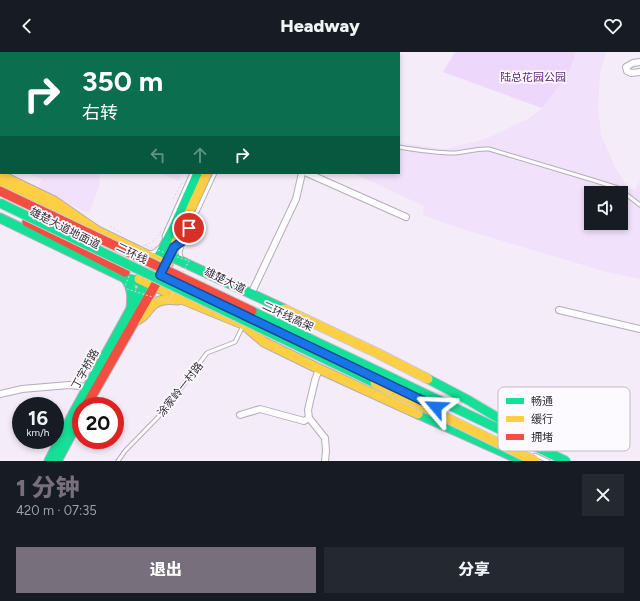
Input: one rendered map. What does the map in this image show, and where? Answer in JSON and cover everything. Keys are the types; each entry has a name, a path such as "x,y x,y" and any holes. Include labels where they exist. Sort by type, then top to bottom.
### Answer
{"main road":[{"path":"178,229 198,174"},
{"path":"165,260 168,242 178,229 206,174"},
{"path":"0,175 65,208 96,230"},
{"name":"雄楚大道","path":"0,184 146,254 165,260 376,368 442,398 498,426"},
{"name":"二环线高架","path":"0,191 498,432"},
{"name":"二环线","path":"0,203 498,442"},
{"name":"雄楚大道地面道","path":"0,209 155,287 244,324 498,443"},
{"path":"0,218 125,278 146,282"},
{"path":"165,260 168,242"},
{"path":"165,260 185,261 251,294 408,368 498,418"},
{"name":"丁字桥路","path":"49,461 146,282 152,272 165,260"},
{"name":"丁字桥路","path":"91,397 155,287 165,260"},
{"path":"125,278 132,288 131,310"},
{"path":"135,321 142,318 151,306 158,301 166,299 184,300"},
{"path":"244,324 264,342 319,370 498,449"},
{"path":"57,461 72,433"},
{"path":"502,451 525,461"},
{"name":"二环线","path":"516,451 533,459"},
{"name":"雄楚大道地面道","path":"516,451 533,459"},
{"name":"二环线高架","path":"538,451 548,456 568,461"},
{"name":"雄楚大道","path":"548,451 568,461"}],"street":[{"path":"640,62 633,63 626,67 627,71 631,73 640,72"},
{"path":"251,294 296,199 302,174"},
{"path":"310,174 406,217"},
{"path":"559,310 640,329"},
{"path":"306,421 315,380 319,370"},
{"path":"0,394 22,389 69,385 88,387"},
{"path":"240,415 260,409 306,421 325,438 325,461"}],"lane":[{"path":"400,147 455,153 481,148 489,149 618,188 640,205"},
{"path":"168,242 192,174"},
{"path":"185,261 180,252 184,240 215,174"},
{"path":"146,254 154,252 168,242 184,240"},
{"path":"117,255 160,275"},
{"name":"涂家岭一村路","path":"118,461 125,451 164,412 207,353 235,342 244,324"},
{"path":"533,459 548,456"}],"path":[{"path":"172,199 184,180"},
{"path":"110,226 123,234"},
{"path":"143,245 150,244 157,238 158,234"},
{"path":"126,291 124,288 168,302 185,261 193,264"}],"shaded area":[{"path":"576,52 606,52 600,73 598,109 601,135 614,165 627,186 584,186 584,230 628,230 628,188 635,190 640,181 640,279 607,272 462,229 423,215 424,206 355,174 400,174 400,143 444,149 483,140 528,119 540,110 569,73"},
{"path":"30,174 100,174 99,186 89,213 37,190 42,179"},
{"path":"161,174 182,174 179,181"}],"green space":[{"name":"陆总花园公园","path":"455,52 576,52 569,73 542,108 443,72"}],"traffic: fast":[{"path":"154,266 174,227 198,174"},
{"path":"0,203 375,383"},
{"path":"0,218 125,278 146,283"},
{"path":"170,256 284,309"},
{"path":"125,278 131,289 131,310"},
{"path":"49,461 73,414 148,278"},
{"path":"252,311 498,429"},
{"path":"428,379 498,418"},
{"path":"418,414 498,450"},
{"path":"57,461 72,433"},
{"path":"501,451 521,460"},
{"path":"545,451 566,461"}],"traffic: slow":[{"path":"167,262 207,174"},
{"path":"0,175 54,201 96,230"},
{"path":"0,184 168,265"},
{"path":"139,279 184,300 240,323"},
{"path":"135,321 142,317 158,301 178,300"},
{"path":"284,309 428,379"},
{"path":"244,325 264,342 418,414"},
{"path":"375,383 498,443"},
{"path":"514,451 535,461"}],"traffic: jam":[{"path":"0,191 252,311"},
{"path":"27,222 125,272"},
{"path":"91,397 158,280"}],"route":[{"path":"189,228 184,240 174,247 160,275 436,407"}]}
